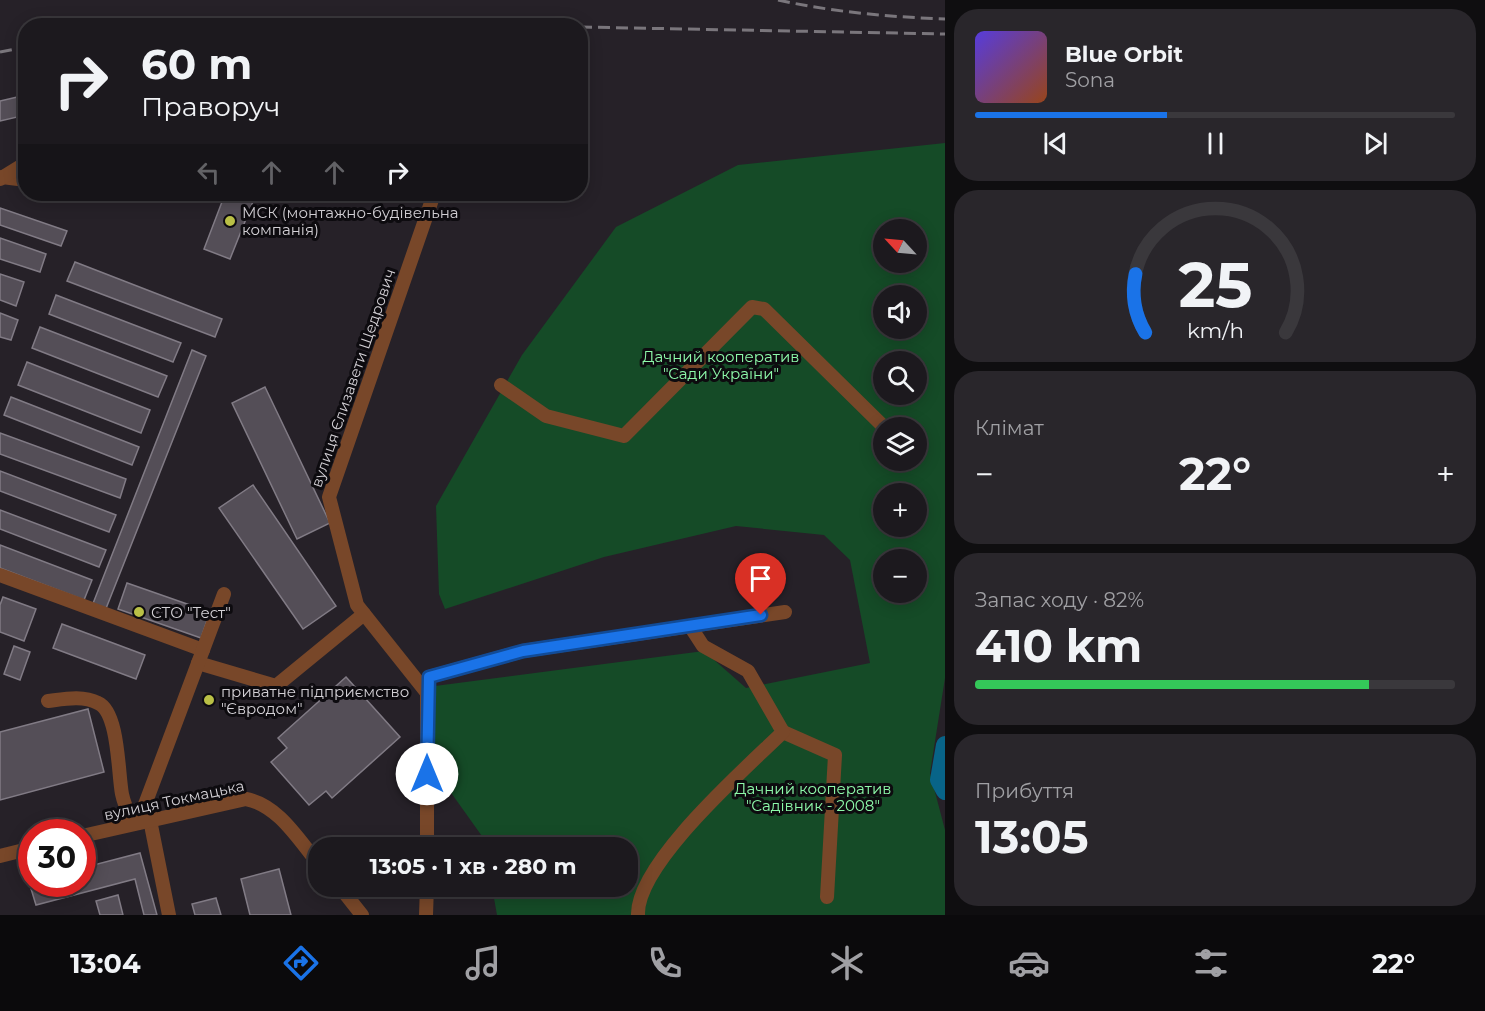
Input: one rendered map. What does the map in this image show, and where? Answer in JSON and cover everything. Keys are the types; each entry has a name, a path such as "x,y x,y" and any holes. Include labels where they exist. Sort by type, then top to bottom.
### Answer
{"street":[{"path":"1,178 18,168"},
{"path":"1,178 18,179"},
{"name":"вулиця Єлизавети Щедрович","path":"427,693 357,604 328,497 432,201"},
{"path":"501,385 546,416 624,436 752,307 764,309 874,417"},
{"path":"0,575 278,685 364,614"},
{"path":"140,823 224,594"},
{"path":"427,837 429,677 523,651 785,612"},
{"path":"690,626 703,646 748,671 783,732 835,756 827,897"},
{"path":"48,701 77,698 99,703 106,709 117,746 122,795 140,823 169,915"},
{"path":"638,915 637,904 657,863 707,808 783,732"},
{"name":"вулиця Токмацька","path":"96,833 246,799 259,801 273,811 308,851"},
{"path":"0,856 18,852"},
{"path":"348,897 362,915"},
{"path":"426,915 427,897"}],"green space":[{"path":"945,143 945,678 930,773 945,830 945,915 497,915 494,897 638,897 638,837 483,837 427,759 435,686 704,651 746,688 870,663 850,560 824,535 736,526 604,557 445,609 439,594 436,506 522,355 616,227 738,165"}],"building":[{"path":"18,97 18,117 0,121 0,101"},
{"name":"МСК (монтажно-будівельна компанія)","path":"222,201 253,201 230,259 204,249"},
{"path":"0,208 67,231 61,246 0,225"},
{"path":"0,238 46,254 40,272 0,259"},
{"path":"75,262 222,319 215,337 67,281"},
{"path":"0,274 24,282 16,306 0,300"},
{"path":"56,295 181,343 173,362 49,314"},
{"path":"0,313 18,320 11,340 0,337"},
{"path":"40,327 167,376 158,397 32,348"},
{"path":"192,350 206,356 105,611 92,606"},
{"path":"27,362 150,410 141,433 18,385"},
{"path":"265,387 330,523 297,539 232,403"},
{"path":"11,397 139,447 132,465 4,415"},
{"path":"0,433 126,479 120,498 0,454"},
{"path":"0,471 116,515 109,532 0,491"},
{"path":"253,485 336,606 303,629 219,508"},
{"path":"0,510 106,550 99,567 0,529"},
{"path":"0,545 92,580 84,600 0,568"},
{"path":"127,583 210,612 201,638 118,609"},
{"path":"3,597 36,609 24,641 0,632 0,605"},
{"path":"62,624 145,655 136,679 53,648"},
{"path":"14,646 30,652 20,680 4,674"},
{"path":"346,677 400,737 332,798 326,791 309,805 271,762 287,748 278,738"},
{"path":"88,709 104,772 0,800 0,732"},
{"path":"140,853 157,915 144,915 135,879 96,889 96,864"},
{"path":"279,869 291,915 250,915 241,879"},
{"path":"118,895 123,915 100,915 96,901"},
{"path":"34,897 66,897 36,905"},
{"path":"216,898 221,915 195,915 192,904"}],"waterway":[{"path":"945,745 939,780 945,791"}],"railway":[{"path":"778,0 861,13 945,19"},
{"path":"588,27 945,34"},
{"path":"0,52 18,49"}],"place":[{"name":"МСК (монтажно-будівельна компанія)","path":"230,221"},
{"name":"СТО \"Тест\"","path":"139,612"},
{"name":"приватне підприємство \"Євродом\"","path":"209,700"}],"route":[{"path":"427,774 429,677 523,651 761,615"}],"park label":[{"name":"Дачний кооператив \"Сади України\"","path":"721,364"},
{"name":"Дачний кооператив \"Садівник - 2008\"","path":"813,796"}]}
